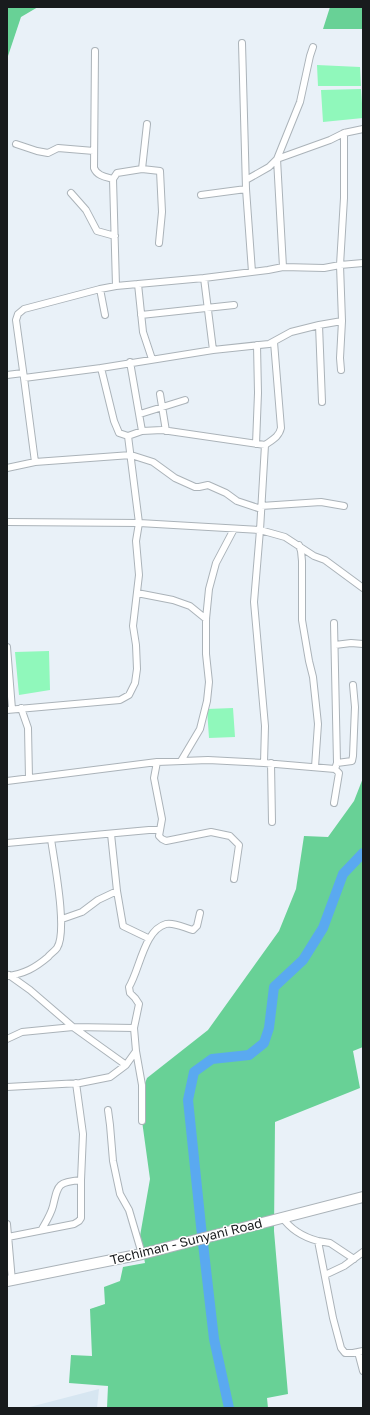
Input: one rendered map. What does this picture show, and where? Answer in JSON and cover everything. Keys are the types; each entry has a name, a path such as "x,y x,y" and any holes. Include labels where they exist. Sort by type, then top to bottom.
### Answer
{"main road":[{"name":"Techiman - Sunyani Road","path":"10,1281 142,1254 363,1197"}],"street":[{"path":"242,43 246,189 252,272"},
{"path":"246,180 269,167 277,158 300,102 313,47"},
{"path":"95,51 94,168 98,174 113,179"},
{"path":"142,169 147,124"},
{"path":"277,158 330,140 344,133 363,129"},
{"path":"341,370 340,358 342,321 340,265 344,198 344,133"},
{"path":"16,144 48,153 58,148 94,151"},
{"path":"277,158 283,267"},
{"path":"116,286 113,179 117,174 142,169 160,171 162,212 159,243"},
{"path":"201,194 246,189"},
{"path":"70,193 86,210 97,231 115,236"},
{"path":"35,462 16,320 18,314 24,309 116,286 204,278 283,267 317,268 363,263"},
{"path":"204,278 213,350"},
{"path":"138,284 143,332 152,359"},
{"path":"100,289 105,315"},
{"path":"141,315 234,305"},
{"path":"7,375 101,368 130,362 213,350 269,344 284,334 342,321"},
{"path":"319,325 322,402"},
{"path":"101,368 114,421 119,433 128,436 142,431 166,431 265,445 280,434 281,428 274,342"},
{"path":"256,444 258,393 257,345"},
{"path":"130,362 142,431"},
{"path":"160,394 166,431"},
{"path":"140,414 185,400"},
{"path":"7,649 9,709 120,700 129,696 135,683 137,669 136,645 133,626 139,575 136,541 139,523 128,436"},
{"path":"265,445 254,602 260,680 263,692 272,822"},
{"path":"7,468 35,462 131,455 153,462 175,478 195,487 208,485 226,493 237,501 261,508 321,502 344,506"},
{"path":"7,522 139,523 260,530 285,536 314,556 325,560 363,588"},
{"path":"181,761 200,729 207,701 209,682 206,654 206,619 209,589 216,563 234,529"},
{"path":"298,545 301,551 302,561 302,620 313,677 318,724 316,767"},
{"path":"137,594 173,600 190,606 206,619"},
{"path":"334,622 336,766 339,773 334,803"},
{"path":"335,645 351,643 363,644"},
{"path":"7,781 157,762 208,760 316,767 336,766 352,761 355,707 353,685"},
{"path":"21,708 28,728 29,778"},
{"path":"157,762 154,778 162,819 159,836 166,841 211,832 230,836 239,845 234,879"},
{"path":"7,843 160,830"},
{"path":"111,834 117,892 123,926 148,938"},
{"path":"8,976 24,972 38,966 57,948 62,918 51,839"},
{"path":"62,918 82,912 98,900 117,892"},
{"path":"142,1122 142,1085 136,1051 134,1028 139,1004 130,994 129,987 148,938 157,928 166,924 174,924 193,930 197,926 200,914"},
{"path":"20,984 24,972"},
{"path":"8,976 34,994 72,1027 126,1065"},
{"path":"7,1039 22,1032 72,1027 134,1028"},
{"path":"7,1087 76,1083 110,1077 126,1065 136,1051"},
{"path":"8,1237 74,1224 79,1221 82,1213 81,1180 84,1134 76,1083"},
{"path":"108,1110 113,1161 120,1194 129,1210 142,1254"},
{"path":"42,1230 52,1208 58,1188 67,1181 81,1180"},
{"path":"282,1217 288,1226 296,1232 307,1238 330,1242 354,1259"},
{"path":"7,1224 10,1281"},
{"path":"318,1241 341,1348 345,1353 361,1352 363,1371"},
{"path":"325,1276 344,1266 363,1252"}],"shaded area":[{"path":"99,1389 97,1408 26,1408"}],"green space":[{"path":"7,7 38,7 21,17 7,59"},
{"path":"330,7 363,7 363,29 323,29"},
{"path":"317,65 360,67 361,86 318,86"},
{"path":"361,89 363,118 323,122 321,90"},
{"path":"49,651 50,690 19,695 15,652"},
{"path":"233,708 235,737 209,738 207,709"},
{"path":"363,778 363,1047 353,1051 360,1088 275,1122 274,1231 288,1394 267,1398 268,1408 107,1408 108,1386 69,1383 71,1355 92,1356 90,1309 105,1304 104,1287 120,1281 123,1267 145,1263 140,1236 150,1179 139,1099 147,1078 208,1030 279,931 296,889 304,836 328,837 354,801"}],"waterway":[{"path":"229,1408 214,1339 201,1226 188,1100 194,1072 212,1059 249,1055 264,1043 269,1028 274,987 303,960 323,928 343,874 363,853"}]}
